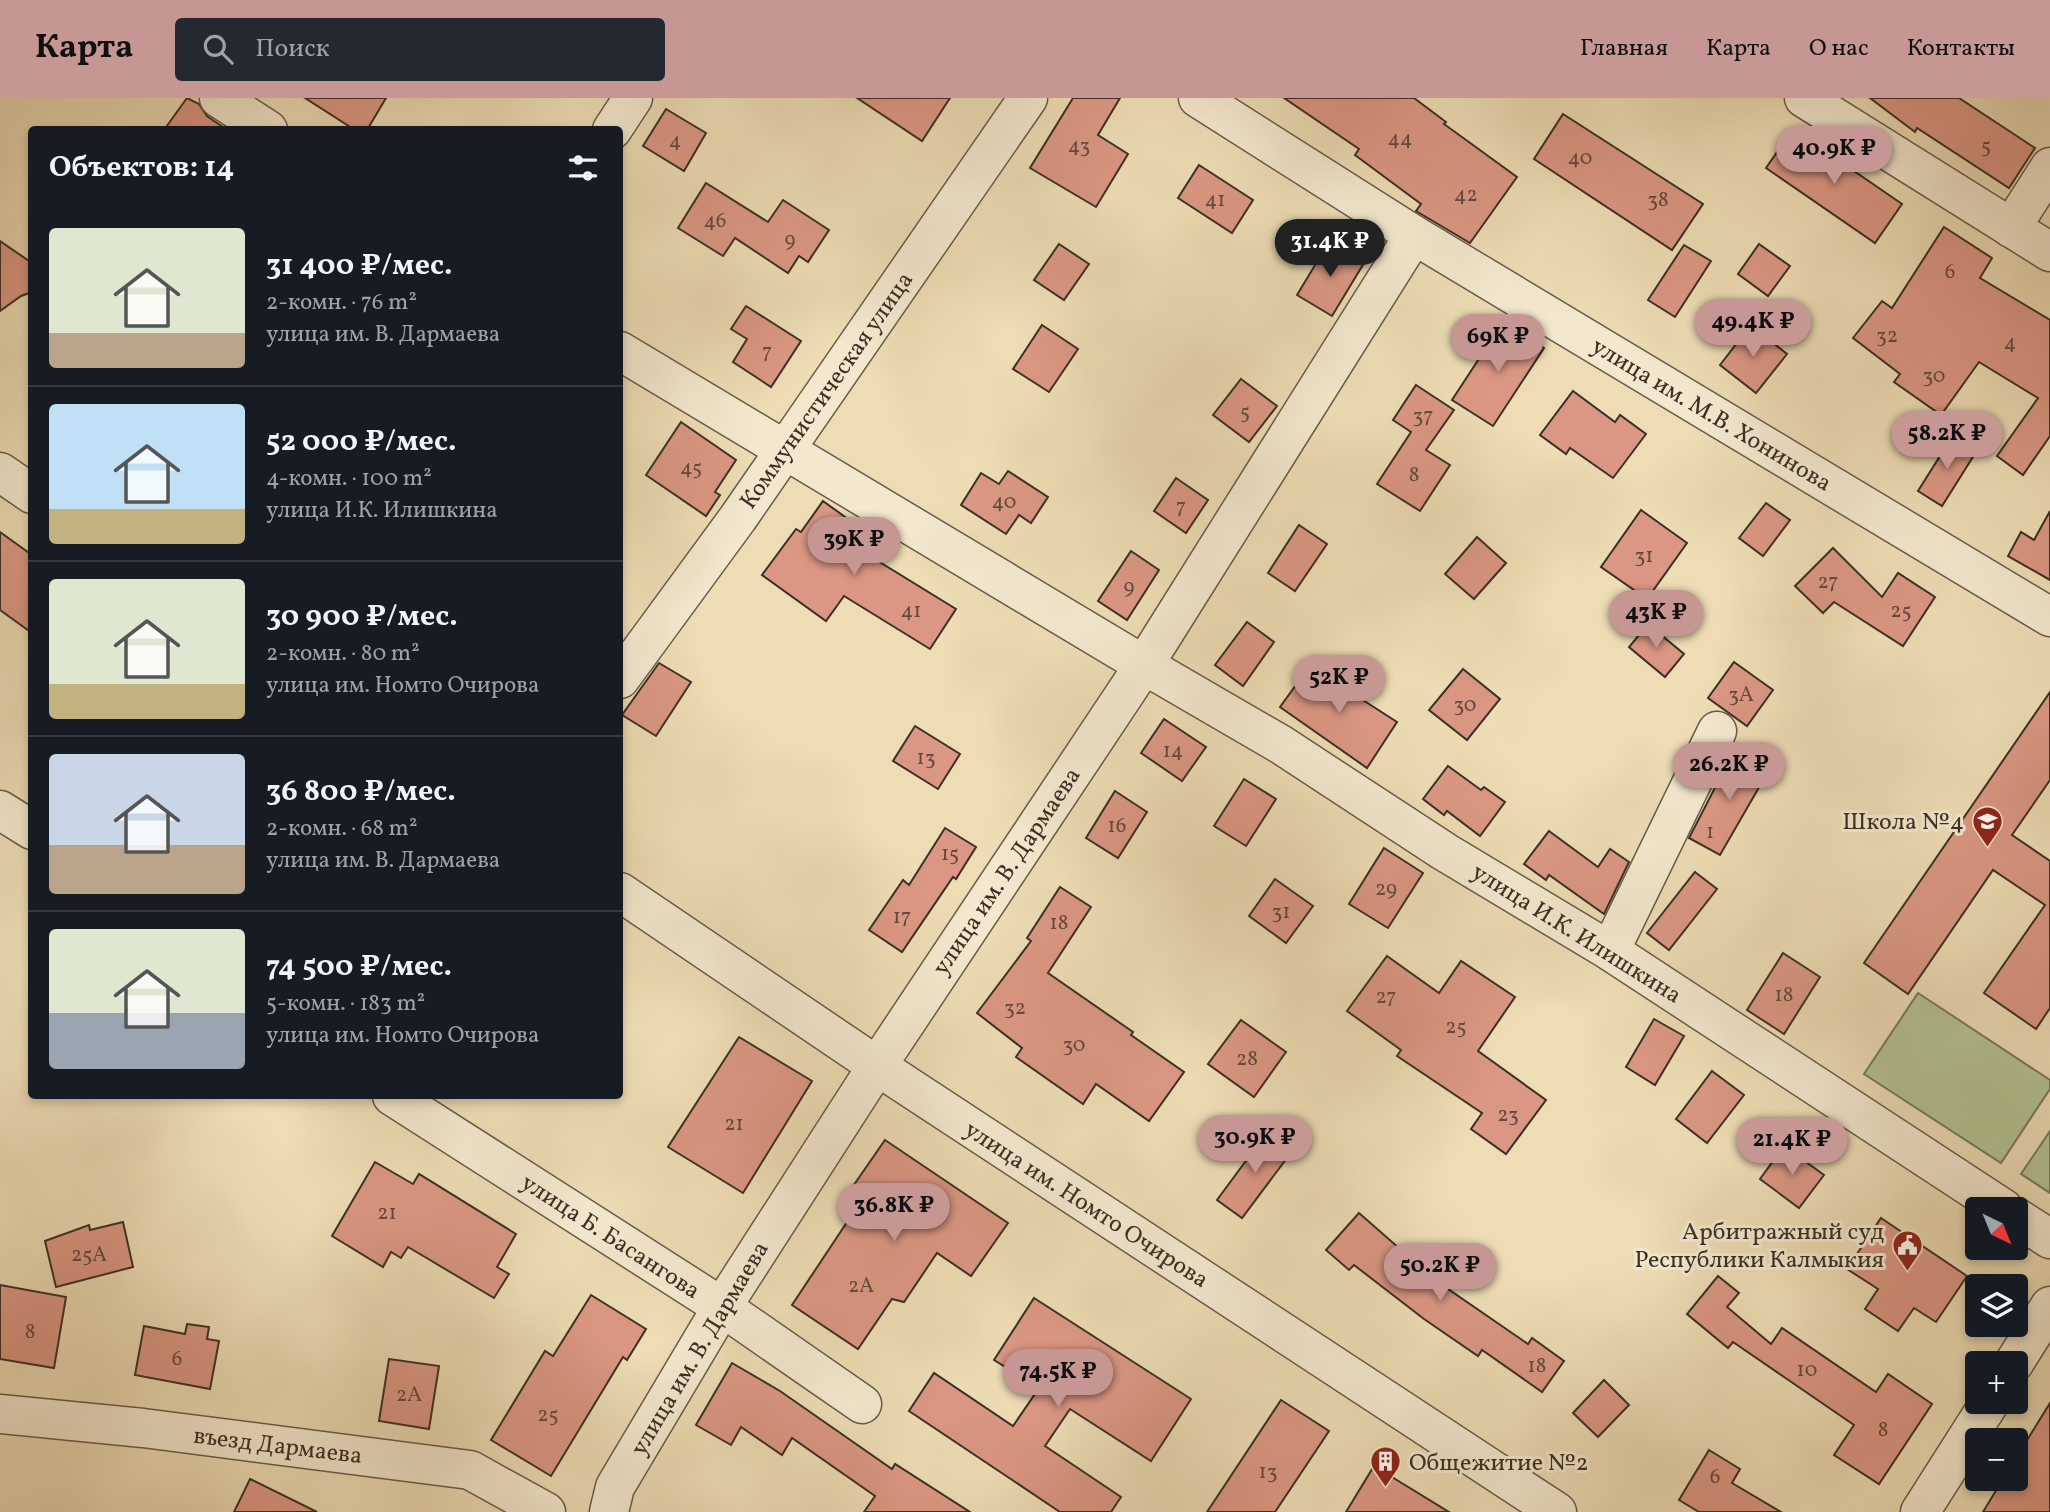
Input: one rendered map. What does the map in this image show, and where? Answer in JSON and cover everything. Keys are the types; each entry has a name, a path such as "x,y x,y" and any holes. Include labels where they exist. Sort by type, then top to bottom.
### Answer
{"street":[{"path":"219,98 262,126"},
{"path":"615,126 633,98"},
{"name":"Коммунистическая улица","path":"623,675 738,518 1028,98"},
{"name":"улица им. М.В. Хонинова","path":"1198,98 1414,236 2050,617"},
{"path":"1804,98 2050,252"},
{"path":"2011,228 2050,167"},
{"name":"улица им. В. Дармаева","path":"609,1512 615,1487 722,1307 877,1066 1144,665 1414,236"},
{"name":"улица И.К. Илишкина","path":"623,353 1280,744 1445,852 1611,951 1986,1197"},
{"path":"0,472 28,491"},
{"path":"1611,951 1717,731"},
{"path":"0,810 28,828"},
{"name":"улица им. Номто Очирова","path":"623,894 877,1066 1557,1512"},
{"name":"улица Б. Басангова","path":"397,1099 722,1307 862,1404"},
{"path":"2028,1225 2050,1239"},
{"path":"2022,1351 2050,1306"},
{"name":"въезд Дармаева","path":"0,1414 143,1428 470,1470 546,1512"},
{"path":"1920,1512 1982,1414"}],"green space":[{"path":"1918,993 2050,1080 2050,1089 2001,1163 1864,1074"},
{"path":"2050,1131 2050,1193 2021,1174"}],"building":[{"path":"187,98 199,104 207,116 221,126 167,126"},
{"path":"305,98 386,98 369,126 349,126"},
{"path":"857,98 950,98 922,141"},
{"path":"1073,98 1120,98 1098,135 1128,154 1096,207 1030,168"},
{"path":"1284,98 1414,98 1446,122 1444,124 1517,177 1470,243 1416,211 1421,204 1355,155 1359,149"},
{"path":"1870,98 1959,98 2035,148 2009,188 1917,128 1915,132"},
{"path":"666,109 706,133 684,171 643,146"},
{"path":"1563,114 1703,204 1672,250 1534,159"},
{"path":"1793,129 1902,204 1875,243 1766,168"},
{"path":"1199,165 1253,200 1232,233 1178,198"},
{"path":"706,183 768,222 783,200 829,230 808,262 799,256 788,273 735,238 723,256 678,228"},
{"path":"1944,227 1992,258 1980,278 2050,320 2050,436 2023,475 1997,456 2038,398 1979,362 1941,415 1894,382 1900,374 1853,338 1882,301 1892,308"},
{"path":"0,241 28,260 28,293 0,311"},
{"path":"1329,242 1364,263 1332,316 1297,295"},
{"path":"1059,244 1089,264 1064,300 1034,280"},
{"path":"1759,244 1790,266 1768,296 1738,274"},
{"path":"1684,245 1711,261 1675,317 1648,300"},
{"path":"746,306 801,341 771,387 733,362 747,339 731,329"},
{"path":"1503,322 1544,348 1493,426 1452,400"},
{"path":"1042,325 1078,349 1049,392 1013,369"},
{"path":"1751,325 1787,354 1756,393 1720,365"},
{"path":"1241,379 1277,406 1249,442 1213,415"},
{"path":"1416,385 1454,410 1426,450 1450,465 1420,511 1377,484 1411,432 1393,420"},
{"path":"1573,391 1615,422 1620,415 1646,434 1613,478 1570,448 1566,454 1540,435"},
{"path":"681,422 736,460 715,492 720,495 706,516 646,475"},
{"path":"1952,437 1976,452 1942,506 1918,491"},
{"path":"1008,471 1048,497 1031,523 1019,515 1006,534 961,505 981,473 999,484"},
{"path":"1176,478 1208,500 1186,533 1154,511"},
{"path":"823,501 888,548 878,561 956,609 930,649 844,596 826,621 762,575 796,529 801,532"},
{"path":"1766,503 1790,520 1763,556 1739,538"},
{"path":"1641,510 1687,543 1647,599 1601,567"},
{"path":"2050,511 2050,580 2008,556 2021,532 2034,540"},
{"path":"1299,525 1327,544 1295,591 1268,573"},
{"path":"0,532 28,552 28,630 0,610"},
{"path":"1477,537 1506,563 1474,599 1445,574"},
{"path":"1833,548 1882,597 1898,573 1935,597 1903,646 1834,602 1823,613 1795,586"},
{"path":"1131,551 1159,570 1127,620 1098,601"},
{"path":"1247,622 1274,642 1243,686 1215,665"},
{"path":"1648,624 1684,654 1665,677 1629,647"},
{"path":"1734,662 1773,690 1747,726 1708,698"},
{"path":"659,663 691,682 656,736 623,714"},
{"path":"1312,663 1339,682 1338,684 1397,722 1367,768 1280,707"},
{"path":"1463,669 1500,699 1467,740 1429,710"},
{"name":"Школа №4","path":"2050,692 2050,780 2012,835 2050,861 2050,1008 2036,1029 1984,993 2045,905 1993,870 1908,994 1864,963"},
{"path":"1164,719 1206,747 1182,781 1141,753"},
{"path":"915,726 960,754 938,789 893,761"},
{"path":"1735,749 1769,770 1720,855 1689,838"},
{"path":"1448,766 1481,790 1484,787 1505,802 1480,836 1447,811 1444,815 1423,799"},
{"path":"1244,779 1276,799 1246,846 1214,826"},
{"path":"1115,791 1147,812 1118,858 1086,838"},
{"path":"945,828 976,847 902,952 869,930 903,880 909,885"},
{"path":"1549,831 1598,867 1610,849 1629,862 1604,914 1549,875 1546,880 1524,864"},
{"path":"1384,848 1423,873 1388,928 1349,904"},
{"path":"1695,872 1717,889 1669,950 1647,933"},
{"path":"1275,879 1313,906 1286,943 1249,916"},
{"path":"1060,887 1091,907 1048,973 1133,1032 1131,1035 1184,1072 1149,1121 1096,1084 1083,1104 1016,1057 1022,1048 977,1013 1031,941 1027,938"},
{"path":"1783,953 1820,977 1784,1034 1747,1010"},
{"path":"1387,956 1439,993 1461,961 1515,997 1478,1051 1546,1100 1506,1154 1471,1129 1482,1113 1397,1056 1401,1050 1347,1011"},
{"path":"1654,1019 1684,1036 1655,1085 1626,1067"},
{"path":"1241,1020 1286,1052 1254,1097 1208,1064"},
{"path":"739,1037 812,1081 743,1193 668,1147"},
{"path":"1712,1071 1744,1095 1707,1143 1676,1119"},
{"path":"1268,1131 1293,1150 1242,1218 1217,1200"},
{"path":"885,1140 1008,1223 971,1276 937,1253 904,1302 892,1299 858,1349 792,1305 861,1201 849,1192"},
{"path":"1784,1146 1824,1175 1799,1208 1760,1179"},
{"path":"375,1162 413,1184 419,1174 516,1234 497,1267 509,1274 494,1298 408,1247 401,1258 391,1252 383,1267 332,1236"},
{"path":"1359,1213 1408,1256 1441,1279 1438,1282 1528,1344 1532,1338 1564,1361 1542,1392 1482,1350 1478,1356 1424,1319 1354,1265 1349,1270 1326,1250"},
{"name":"Арбитражный суд Республики Калмыкия","path":"1881,1218 1965,1275 1965,1279 1936,1322 1914,1308 1898,1331 1865,1309 1878,1289 1847,1269"},
{"path":"123,1222 133,1267 56,1287 45,1241 89,1225 90,1230"},
{"path":"1718,1276 1739,1293 1727,1307 1771,1344 1782,1328 1876,1392 1888,1374 1932,1404 1879,1484 1834,1455 1854,1425 1733,1342 1728,1348 1687,1314"},
{"path":"0,1285 66,1297 54,1368 0,1359"},
{"path":"591,1295 646,1329 627,1360 623,1357 551,1476 491,1440 545,1351 553,1356"},
{"path":"1034,1298 1191,1399 1151,1461 1070,1409 1045,1446 1121,1497 1111,1512 1060,1512 909,1411 934,1373 1013,1426 1039,1388 994,1360"},
{"path":"187,1324 209,1327 207,1339 219,1341 210,1389 135,1375 144,1326 185,1334"},
{"path":"389,1359 439,1366 429,1429 379,1421"},
{"path":"732,1363 780,1391 892,1469 895,1464 970,1512 864,1512 875,1496 792,1438 782,1455 741,1427 731,1445 696,1425"},
{"path":"1604,1380 1629,1405 1598,1437 1573,1413"},
{"path":"1281,1400 1329,1431 1275,1512 1207,1512"},
{"path":"2050,1403 2050,1512 1983,1512 1996,1491 2028,1491 2028,1439"},
{"path":"1709,1450 1740,1469 1732,1483 1781,1512 1699,1512 1679,1500"},
{"name":"Общежитие №2","path":"1374,1466 1449,1512 1346,1512"},
{"path":"250,1479 317,1512 234,1512"}],"place":[{"name":"Школа №4","path":"1987,848"},
{"name":"Арбитражный суд Республики Калмыкия","path":"1907,1272"},
{"name":"Общежитие №2","path":"1386,1489"}]}
